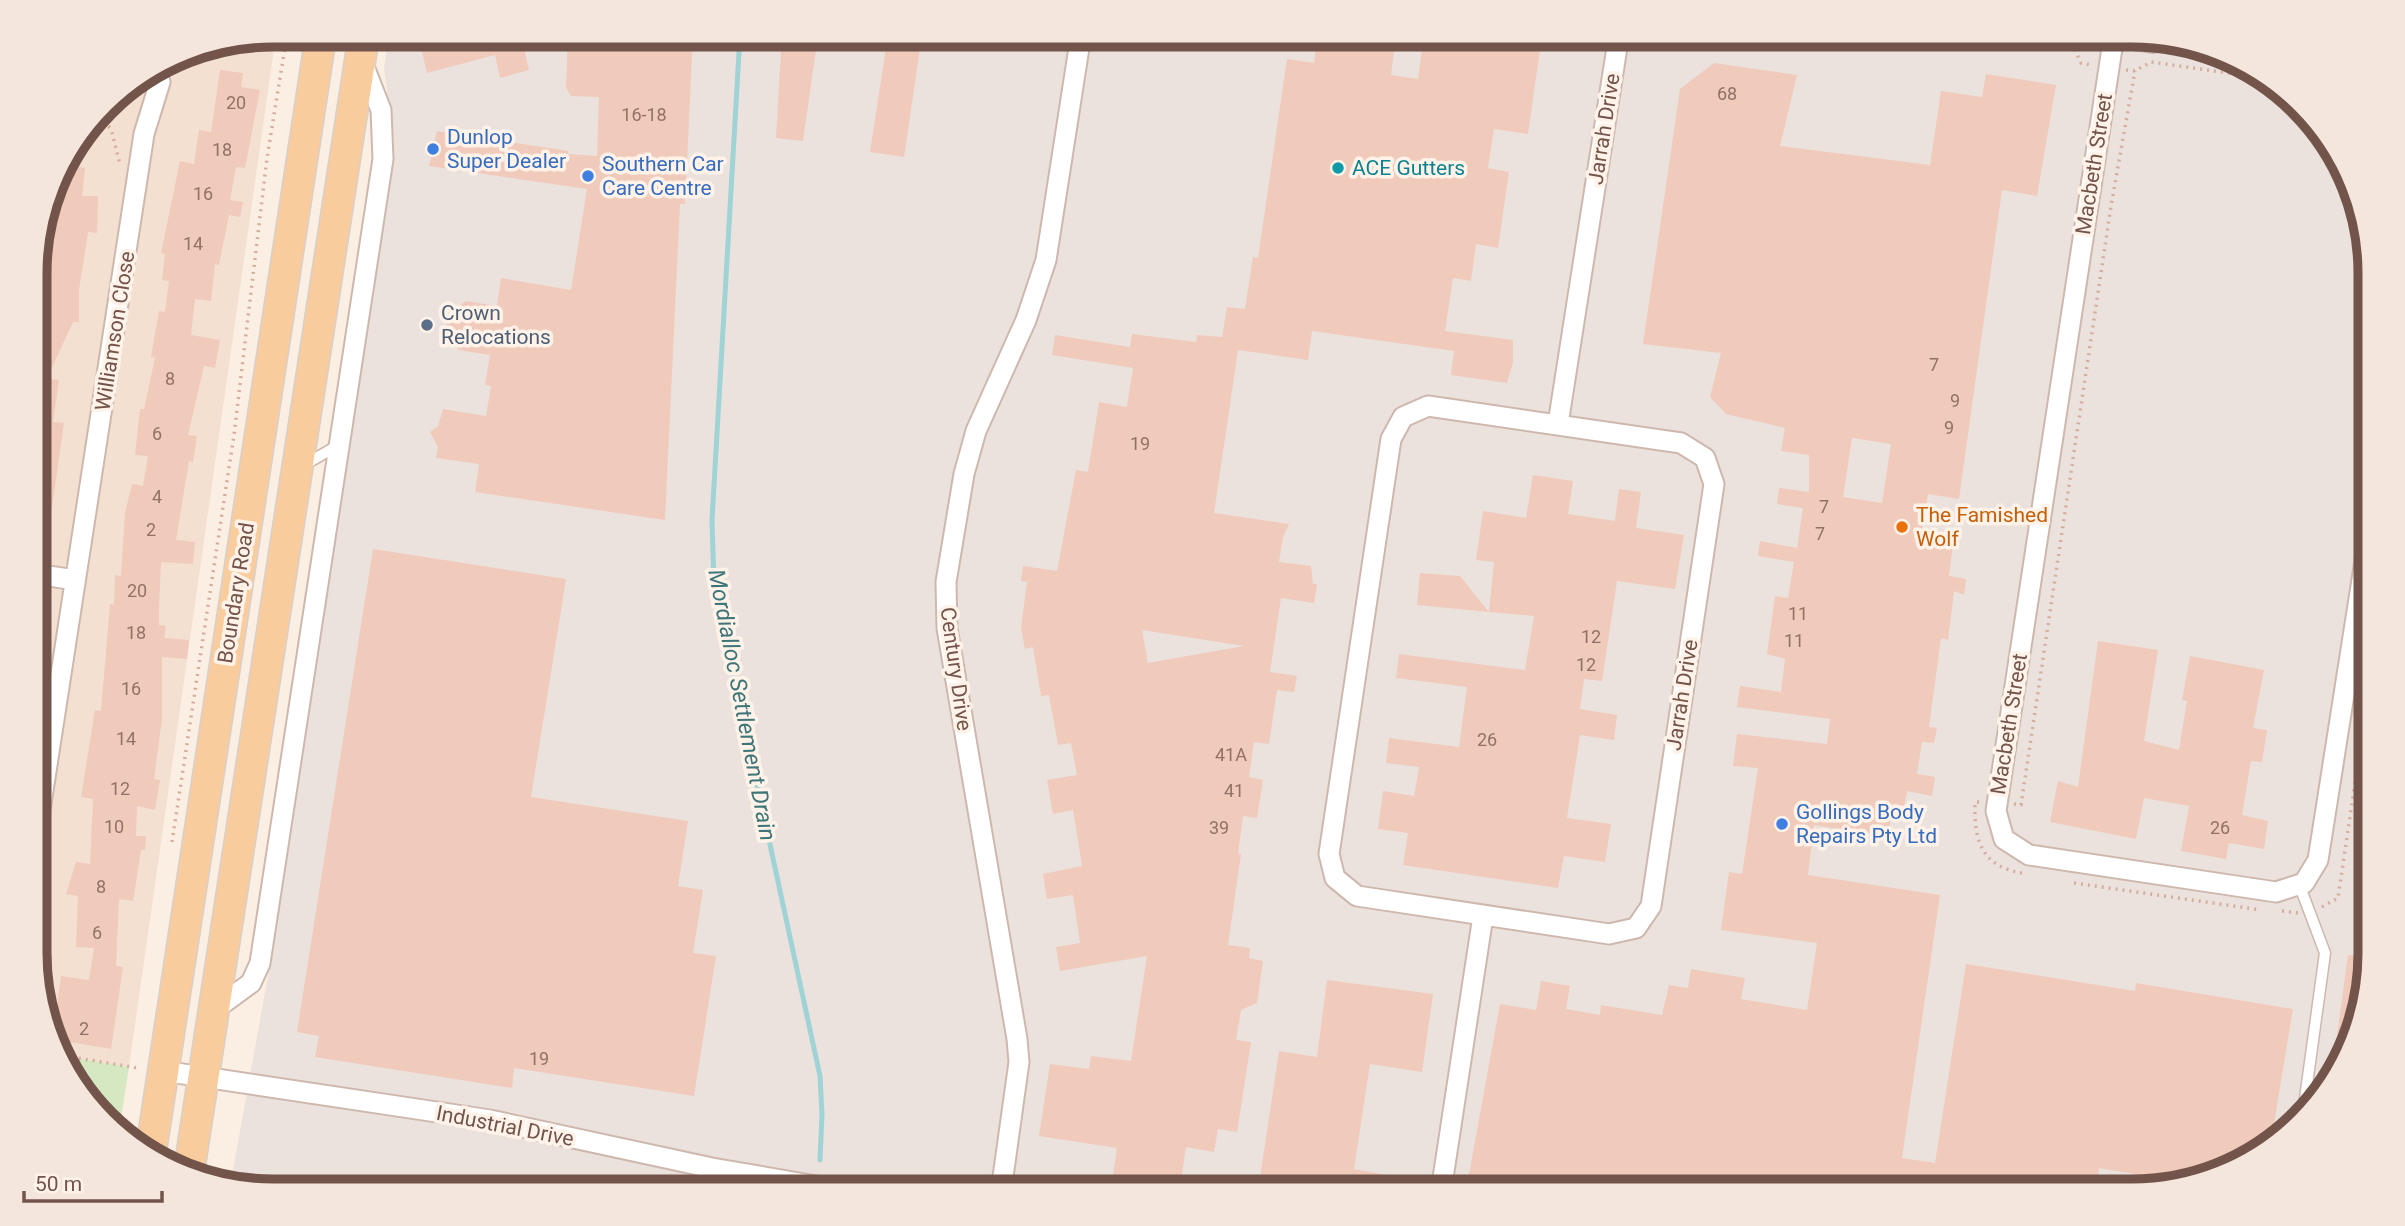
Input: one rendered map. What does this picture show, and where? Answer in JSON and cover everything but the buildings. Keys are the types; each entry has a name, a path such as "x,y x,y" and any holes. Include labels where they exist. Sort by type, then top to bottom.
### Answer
{"main road":[{"name":"Boundary Road","path":"151,1143 151,1063 319,48"},
{"name":"Boundary Road","path":"190,1162 362,48"}],"street":[{"name":"Jarrah Drive","path":"1558,424 1611,47"},
{"name":"Macbeth Street","path":"2112,47 1996,811 2004,839 2029,855 2276,892 2300,884"},
{"name":"Boundary Road","path":"214,1010 251,983 260,963 384,144 382,110 363,48"},
{"name":"Century Drive","path":"1003,1179 1018,1074 1017,1038 947,628 946,582 969,453 1026,320 1046,260 1079,48"},
{"name":"Williamson Close","path":"47,750 144,134 160,82"},
{"name":"Jarrah Drive","path":"1428,406 1558,424 1681,443 1705,458 1714,484 1651,906 1636,928 1608,934 1357,896 1335,878 1329,855 1391,439 1403,417 1428,406"},
{"path":"48,576 75,580"},
{"path":"2300,884 2318,860 2358,605"},
{"path":"1443,1178 1483,916"},
{"name":"Industrial Drive","path":"151,1063 204,1075 490,1121 770,1179"}],"lane":[{"path":"297,470 337,446"},
{"path":"2300,884 2323,944 2325,960 2305,1098"}],"path":[{"path":"2057,47 2075,50 2081,64 2135,71 2151,62 2238,74"},
{"path":"170,852 234,435 267,158 285,48"},
{"path":"2031,875 1998,867 1988,859 1977,837 1975,803 2021,805 2111,206 2135,71"},
{"path":"2276,909 2291,914 2309,911 2338,898 2358,763"},
{"path":"2067,881 2255,911 2265,910"},
{"path":"74,1058 138,1069 151,1063"}],"shaded area":[{"path":"2131,47 2176,52 2204,59 2232,71 2269,94 2311,136 2341,187 2356,244 2358,952 2353,997 2346,1025 2334,1053 2302,1102 2281,1123 2257,1141 2204,1167 2146,1178 274,1179 232,1174 268,976 393,160 394,141 384,68 387,48"},
{"path":"274,48 129,1067 74,1057 64,1039 49,982 49,244 55,215 71,173 94,136 124,103 160,78 187,64 229,52"}],"green space":[{"path":"74,1057 129,1067 121,1120 103,1102"}],"waterway":[{"name":"Mordialloc Settlement Drain","path":"739,48 712,520 714,585 820,1076 820,1160"}],"place":[{"name":"Dunlop Super Dealer","path":"433,149"},
{"name":"ACE Gutters","path":"1338,168"},
{"name":"Southern Car Care Centre","path":"588,176"},
{"name":"Crown Relocations","path":"427,325"},
{"name":"The Famished Wolf","path":"1902,527"},
{"name":"Gollings Body Repairs Pty Ltd","path":"1782,824"}]}
